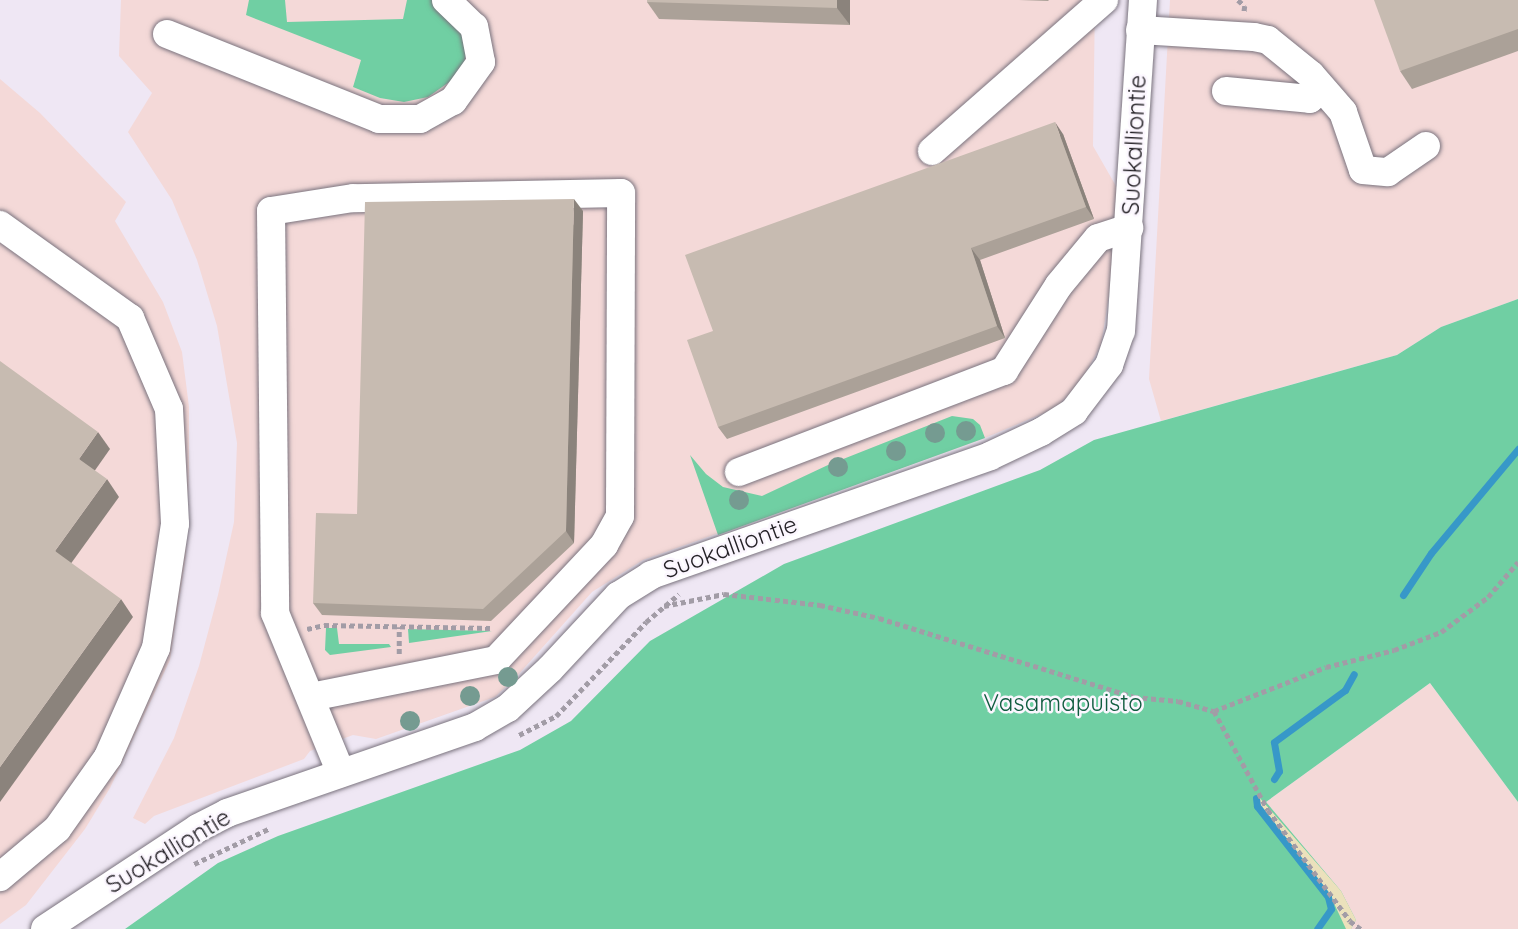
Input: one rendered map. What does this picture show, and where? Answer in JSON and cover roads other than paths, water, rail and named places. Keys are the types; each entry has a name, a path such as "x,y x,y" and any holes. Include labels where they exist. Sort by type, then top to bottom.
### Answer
{"street":[{"path":"167,34 379,119 420,119 453,101 481,62 474,27 446,0"},
{"path":"932,151 1104,0"},
{"name":"Suokalliontie","path":"45,929 198,828 227,813 475,727 508,708 543,677 618,596 651,575 990,456 1041,432 1074,411 1109,365 1121,331 1143,0"},
{"path":"1140,30 1268,40 1321,87 1342,112 1363,170 1388,172 1426,146"},
{"path":"1226,91 1310,99 1321,87"},
{"path":"311,697 496,660 604,545 620,516 621,193 353,198 271,211 275,613 341,773"},
{"path":"0,225 130,318 169,408 174,524 156,648 108,757 57,828 0,877"},
{"path":"739,472 1004,371 1059,285 1098,238 1129,228"},
{"path":"559,593 593,623"}],"waterway":[{"path":"1403,595 1431,553 1518,449"},
{"path":"1274,779 1279,771 1274,742 1345,690 1354,674"},
{"path":"1256,798 1257,806 1328,897 1331,909 1317,929"}],"park label":[{"name":"Vasamapuisto","path":"1063,703"}]}
